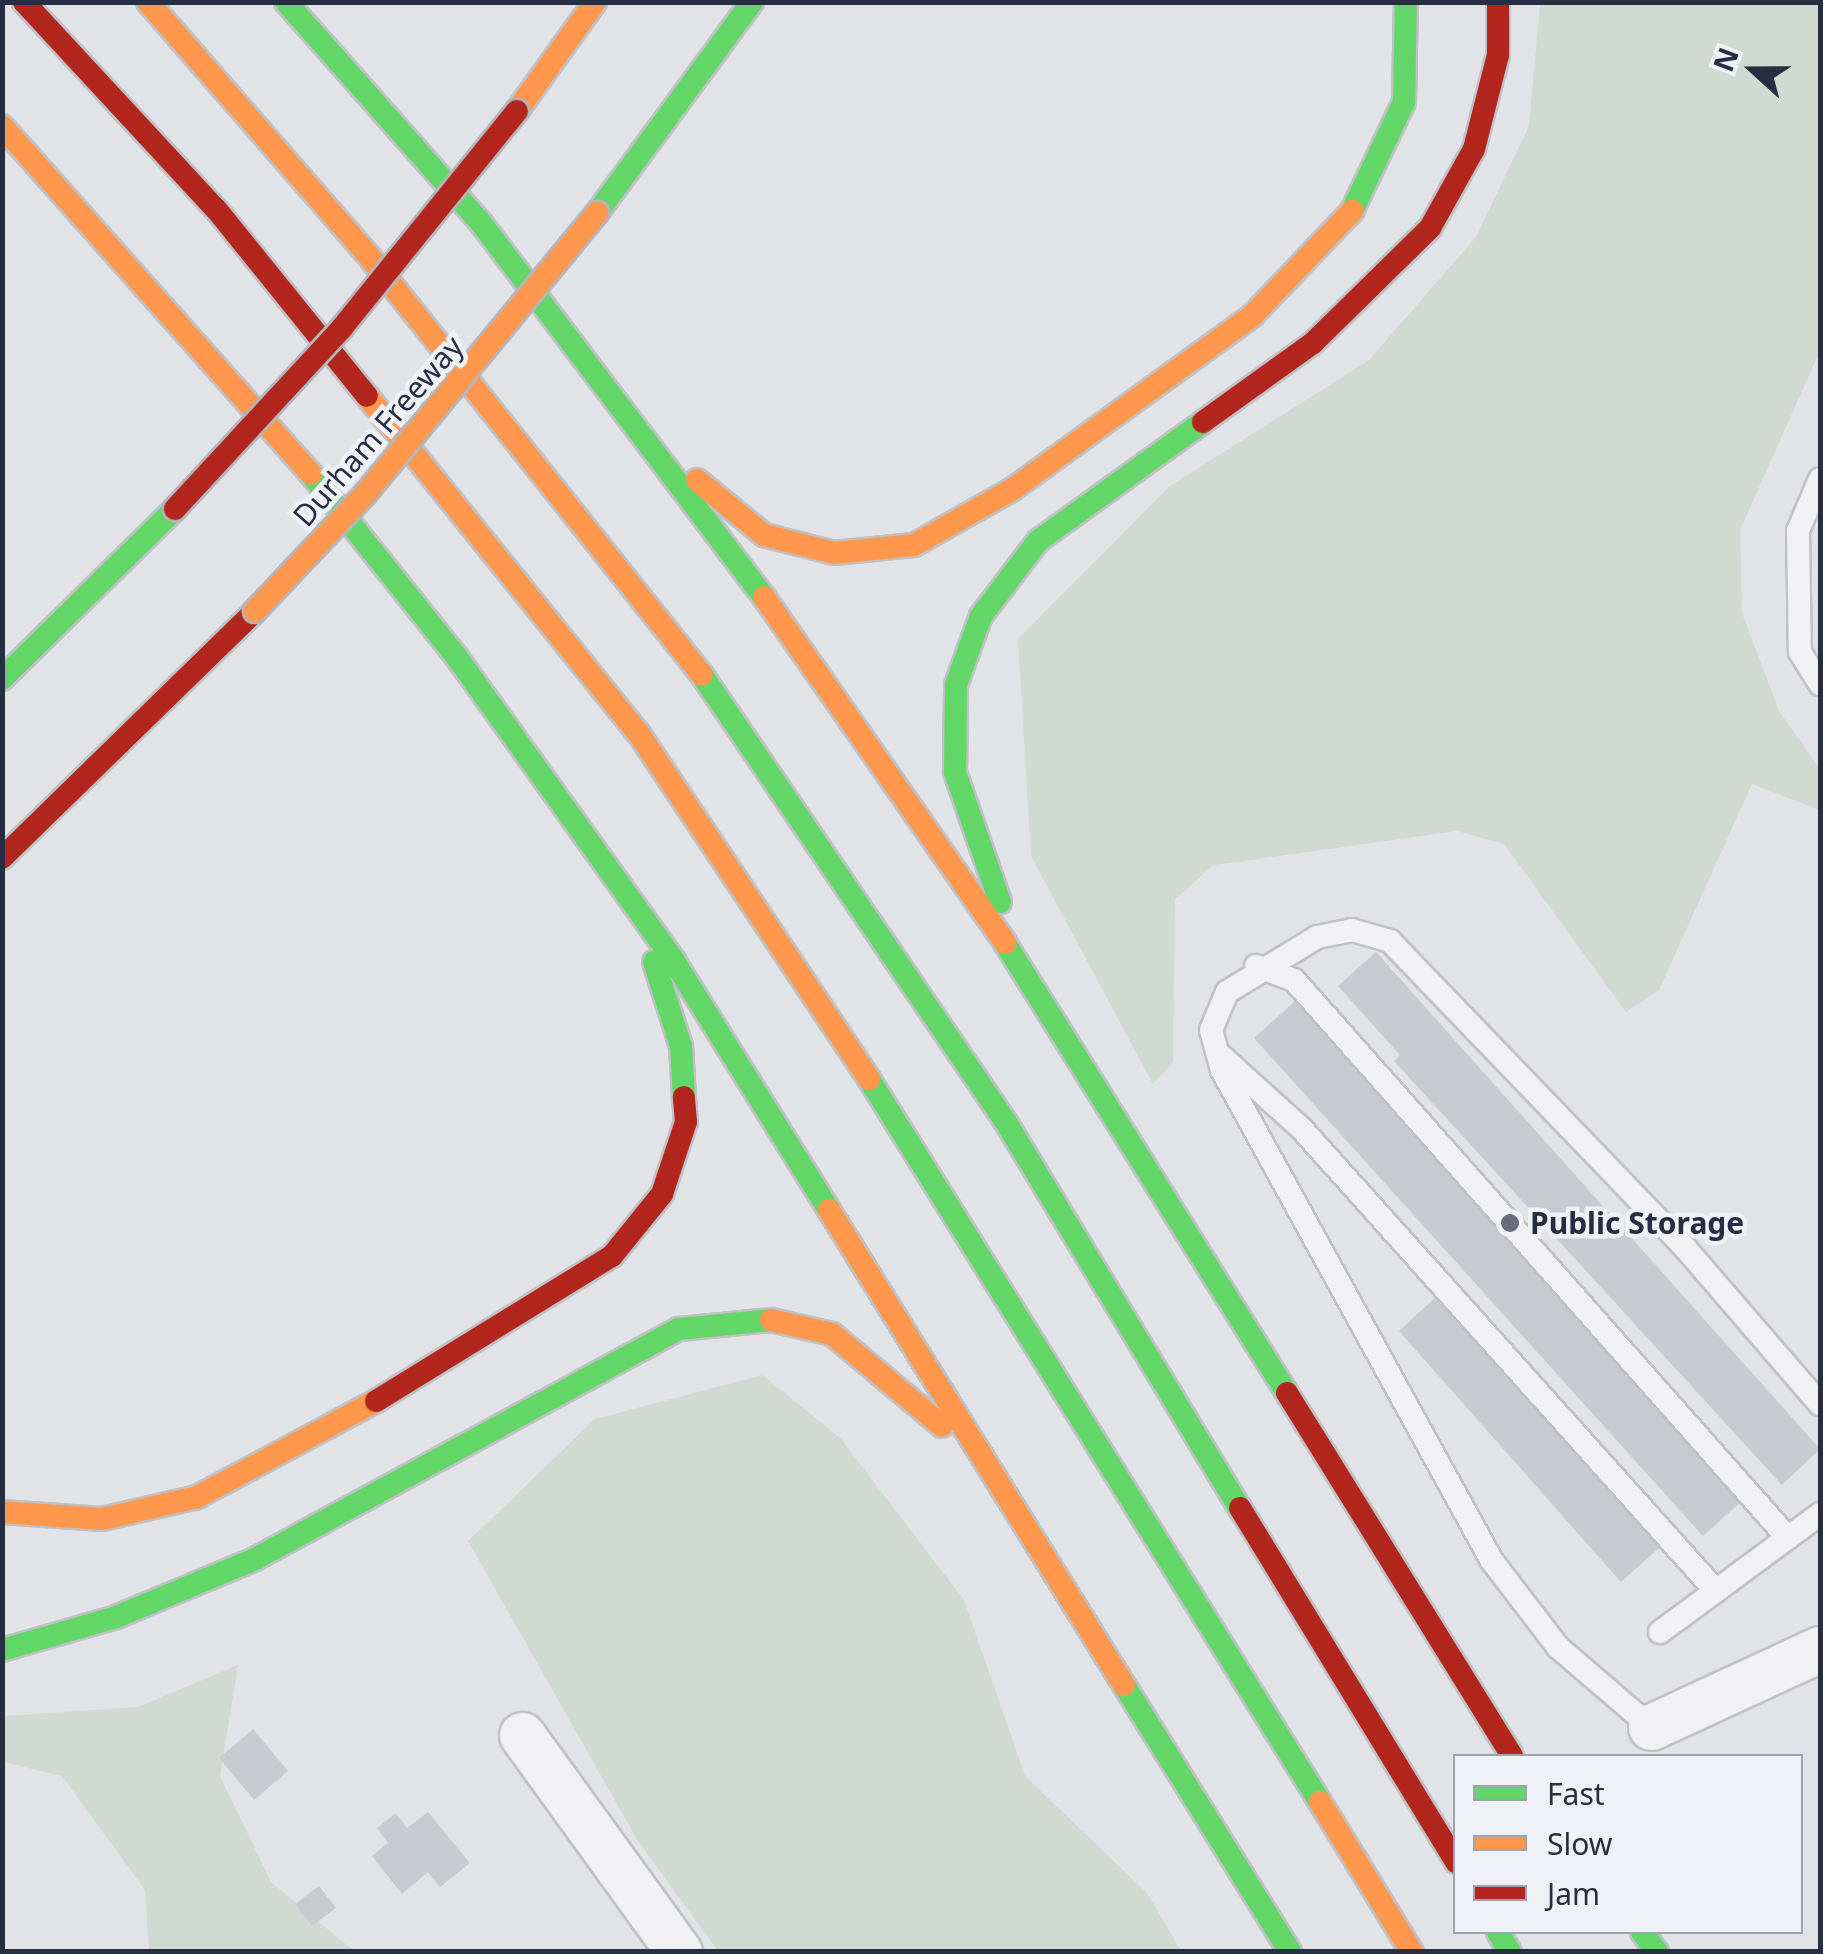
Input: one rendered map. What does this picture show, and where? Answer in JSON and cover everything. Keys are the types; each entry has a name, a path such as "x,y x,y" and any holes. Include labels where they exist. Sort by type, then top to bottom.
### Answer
{"highway":[{"path":"24,2 216,209 639,734 943,1191 1412,1952"},
{"path":"148,2 335,214 695,665 997,1109 1453,1857"},
{"path":"286,2 481,223 632,414 1037,988 1511,1754"},
{"name":"Durham Freeway","path":"2,858 255,611 368,492 597,213 752,2"},
{"path":"700,76 782,2"},
{"path":"632,414 764,535 834,553 914,545 947,531 1253,315 1330,240 1382,165 1404,102 1406,2"},
{"path":"1037,988 956,772 965,648 1038,541 1313,343 1430,228 1474,149 1498,55 1498,2"},
{"path":"2,678 174,509 341,329 517,110 589,8"},
{"path":"2,126 204,343 456,656 635,907 996,1476 1288,1949"},
{"path":"2,154 79,207"},
{"path":"2,1512 102,1519 197,1497 434,1370 612,1256 662,1194 680,1151 688,1088 635,907"},
{"path":"2,1650 209,1580 630,1348 714,1322 764,1318 832,1334 881,1366 996,1476"}],"street":[{"path":"1651,1727 1820,1649"},
{"path":"522,1734 679,1952"}],"lane":[{"path":"1820,480 1798,531 1800,652 1820,684"},
{"path":"1651,1727 1558,1646 1492,1561 1218,1053 1211,1030 1227,992 1256,966 1352,930 1390,941 1686,1249 1820,1404"},
{"path":"1256,966 1294,980 1788,1538"},
{"path":"1218,1053 1301,1128 1716,1591"},
{"path":"1660,1632 1820,1514"}],"shaded area":[{"path":"1540,3 1820,3 1820,351 1740,530 1742,613 1779,711 1820,769 1820,810 1752,784 1659,990 1626,1012 1504,844 1457,831 1214,865 1175,899 1173,1062 1153,1084 1031,856 1018,639 1170,486 1369,360 1476,237 1529,126"},
{"path":"763,1375 841,1439 964,1600 1025,1776 1147,1893 1181,1951 718,1951 638,1841 468,1541 595,1419"},
{"path":"238,1665 220,1776 271,1882 354,1951 149,1951 145,1890 62,1776 3,1762 3,1716 138,1707"}],"building":[{"path":"1376,952 1820,1449 1782,1485 1394,1061 1400,1055 1338,986"},
{"path":"1295,1001 1744,1499 1703,1536 1254,1038"},
{"path":"1438,1295 1660,1547 1621,1582 1399,1331"},
{"path":"253,1729 288,1771 254,1800 219,1758"},
{"path":"428,1812 470,1863 440,1887 428,1872 402,1894 372,1856 388,1843 377,1828 396,1813 407,1828"},
{"path":"319,1886 336,1908 312,1926 295,1904"}],"traffic: fast":[{"path":"286,2 481,223 764,597"},
{"path":"597,213 752,2"},
{"path":"1352,211 1404,102 1406,2"},
{"path":"1000,902 955,772 956,685 981,616 1038,541 1203,422"},
{"path":"311,474 456,656 674,961 829,1210"},
{"path":"2,679 175,509"},
{"path":"702,675 1007,1124 1240,1508"},
{"path":"1005,943 1287,1393"},
{"path":"654,962 681,1046 684,1097"},
{"path":"869,1079 1320,1802"},
{"path":"2,1650 116,1617 255,1559 679,1329 771,1320"},
{"path":"1124,1685 1290,1952"},
{"path":"1499,1934 1510,1952"},
{"path":"1644,1934 1657,1952"}],"traffic: slow":[{"path":"148,2 372,260 702,675"},
{"path":"517,111 595,2"},
{"path":"2,126 311,474"},
{"path":"697,480 764,535 834,553 914,545 1013,489 1253,315 1352,211"},
{"path":"255,611 367,492 597,213"},
{"path":"367,396 639,734 869,1079"},
{"path":"764,597 1005,943"},
{"path":"829,1210 1124,1685"},
{"path":"771,1320 832,1334 942,1426"},
{"path":"2,1512 102,1519 197,1497 376,1401"},
{"path":"1320,1802 1412,1952"}],"traffic: jam":[{"path":"24,2 216,209 367,396"},
{"path":"1203,422 1313,343 1430,228 1474,149 1498,55 1498,2"},
{"path":"175,509 341,329 517,111"},
{"path":"2,858 255,611"},
{"path":"376,1401 612,1256 662,1194 686,1122 684,1097"},
{"path":"1287,1393 1511,1754"},
{"path":"1240,1508 1453,1857"}],"place":[{"name":"Public Storage","path":"1510,1223"}]}
